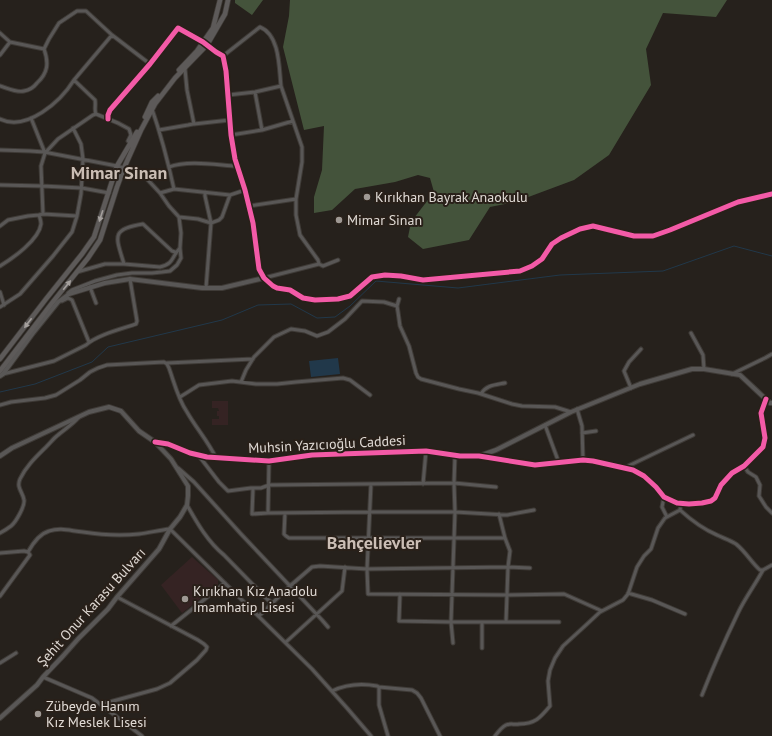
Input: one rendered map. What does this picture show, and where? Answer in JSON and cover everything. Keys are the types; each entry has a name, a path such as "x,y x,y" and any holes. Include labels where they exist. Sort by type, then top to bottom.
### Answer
{"main road":[{"path":"0,359 94,237 117,166 139,129 152,102 173,77 205,44 213,28 220,0"},
{"path":"1,373 100,240 116,187 152,109 171,83 185,69 205,44 224,14 228,0"}],"street":[{"path":"0,86 23,92 33,88 46,72 46,56 44,49 49,39 60,23 77,11 86,11 112,35 150,64"},
{"path":"224,56 260,27 269,34 275,43 281,86 302,147 302,162 296,199 296,214 300,235 318,260 319,264"},
{"path":"108,119 110,110 150,64 178,28 224,56"},
{"path":"0,33 10,42 44,49"},
{"path":"0,119 12,122 28,120 41,113 62,96 112,35"},
{"path":"0,55 10,42"},
{"path":"224,56 231,135 235,159 245,190 253,223 259,269 264,278 272,286 290,290 303,298 315,300 350,296 372,277 385,275 423,280 520,271 532,266 542,259 552,244 580,229 593,226 634,236 653,236 738,202 772,194"},
{"path":"185,69 186,90 194,124"},
{"path":"74,80 95,100 96,114"},
{"path":"228,95 255,92 281,86"},
{"path":"255,92 262,130"},
{"path":"152,109 170,167 174,189"},
{"path":"0,266 19,253 34,239 41,224 41,166 45,152 58,139 96,114 129,129 131,135 128,141 131,143"},
{"path":"31,118 45,152"},
{"path":"159,130 230,120"},
{"path":"231,135 262,130 293,121"},
{"path":"0,308 20,294 72,232 77,216 82,188 83,159 81,144 73,128"},
{"path":"0,150 45,152 117,166 137,172 147,179 179,217 181,233 181,258 177,265 170,270 152,273 132,272 117,275 95,281 72,290 58,302 1,373"},
{"path":"170,167 177,164 191,163 237,166"},
{"path":"0,185 82,188 109,193"},
{"path":"160,193 174,189 230,194 245,190"},
{"path":"205,192 211,223 206,288"},
{"path":"179,217 198,219 211,223 220,220 230,194"},
{"path":"249,206 296,199"},
{"path":"0,226 8,220 41,214 77,216"},
{"path":"124,264 117,239 119,232 132,226 143,224 172,251 175,252"},
{"path":"77,272 105,264 160,267 171,262 175,256 175,252 180,248"},
{"path":"58,302 69,294 90,287 130,279 206,288 222,288 319,264 323,266 338,260"},
{"path":"1,373 54,361 86,345 89,342 136,324 137,320 130,279"},
{"path":"90,287 96,302"},
{"path":"0,292 4,305"},
{"path":"58,302 68,298 72,300 89,342"},
{"path":"399,299 397,306 400,326 409,346 416,373 421,379 522,406 555,407 571,412"},
{"path":"241,382 253,359 274,337 291,329 305,331 317,336 328,332 345,319 362,301 384,302 397,306"},
{"path":"691,334 703,355 704,369"},
{"path":"630,388 624,370 641,349"},
{"path":"732,374 772,354"},
{"path":"0,405 56,395 90,372 107,365 253,359"},
{"path":"166,363 186,411 206,440 216,458"},
{"path":"479,456 496,450 577,409 640,384 692,369 704,369 740,375 772,403"},
{"path":"180,398 199,385 232,381 256,384 277,384 343,378 350,380 370,395"},
{"path":"481,394 487,387 504,383"},
{"path":"479,456 535,465 583,460 633,470 644,476 664,497 677,503 689,504 711,501 715,498 721,484 732,473 744,466 763,447 765,438 761,413 766,398"},
{"name":"Muhsin Yazıcıoğlu Caddesi","path":"0,456 12,448 80,416 109,407 121,411 139,431 155,442 168,444 199,456 269,461 312,455 426,451 455,455 479,456"},
{"path":"577,409 582,426 583,460"},
{"path":"0,533 10,527 24,505 24,499 18,483 20,478 31,462 57,435 71,425 80,416"},
{"path":"545,425 559,463"},
{"path":"582,433 596,431"},
{"path":"624,468 693,435"},
{"path":"155,442 171,459 188,486 187,505 198,524 218,550 272,603"},
{"path":"423,484 426,451"},
{"path":"453,643 451,622 456,512 454,483 455,455"},
{"path":"199,456 228,491 261,488 269,485 454,483 496,487"},
{"path":"268,513 269,461"},
{"path":"175,466 194,482 328,627"},
{"path":"744,466 758,481 760,486 759,496 772,513"},
{"path":"371,484 366,568 368,594 564,594 602,611"},
{"path":"251,488 253,489 252,514 456,512 499,514 507,516 534,510"},
{"path":"664,497 662,507 667,517"},
{"path":"680,510 681,503"},
{"name":"Şehit Onur Karasu Bulvarı","path":"0,718 37,685 78,639 108,610 117,597 159,549 187,505"},
{"path":"495,736 507,724 531,723 539,719 550,706 548,681 550,670 555,658 563,646 602,611 623,600 628,593 637,567 644,556 651,549 658,528 664,518 680,510"},
{"path":"680,510 701,527 716,535 724,537 735,544 747,554 757,568 763,570"},
{"path":"285,514 284,534 289,538 505,538"},
{"path":"499,514 510,551 506,622"},
{"path":"0,596 30,555 28,552 32,544 48,531 59,528 101,535 125,535 170,530 312,668 371,736"},
{"path":"0,553 19,551 28,552"},
{"path":"702,695 738,612 763,570 772,565"},
{"path":"259,616 312,567 366,568 508,566 530,568"},
{"path":"286,642 342,591 344,567"},
{"path":"171,626 225,583"},
{"path":"628,593 652,600 685,614"},
{"path":"400,594 398,621 559,622"},
{"path":"102,705 166,685 197,660 207,647 117,597"},
{"path":"482,622 482,648"},
{"path":"0,663 16,652"},
{"path":"43,677 84,693 142,736"},
{"path":"332,691 341,687 363,684 412,690 421,698 440,736"},
{"path":"379,687 379,706 388,736"}],"shaded area":[{"path":"212,401 228,401 228,425 212,425 212,419 219,419 219,416 217,416 217,411 219,411 218,408 212,408"},
{"name":"Kırıkhan Kız Anadolu İmamhatip Lisesi","path":"192,557 218,580 218,585 182,613 161,585"}],"green space":[{"path":"235,0 263,0 252,15 235,3"},
{"path":"290,0 727,0 716,17 663,13 646,49 651,85 609,155 574,180 515,202 490,207 469,240 423,249 408,237 411,222 434,192 430,178 418,175 395,182 355,189 332,210 314,213 314,197 322,170 324,126 304,130 283,47 289,16"}],"water":[{"path":"338,358 340,374 311,377 309,361"}],"waterway":[{"path":"0,392 35,384 92,362 108,347 222,320 258,305 291,304 317,318 335,317 350,306 376,281 458,288 560,275 663,271 734,246 772,256"}],"cycle path":[{"path":"108,119 110,110 150,64 178,28 203,42 223,56 226,71 231,135 235,159 245,190 253,223 259,269 264,278 273,286 290,290 303,298 315,300 338,299 350,296 372,277 385,275 423,280 520,271 532,266 542,259 552,244 580,229 593,226 634,236 653,236 738,202 772,194"},
{"path":"155,442 168,444 190,453 207,457 269,461 312,455 426,451 460,456 479,456 535,465 583,460 593,461 633,470 644,476 664,497 677,503 689,504 711,501 715,498 721,485 732,473 744,466 763,447 765,438 761,413 766,399"}],"place":[{"name":"Kırıkhan Bayrak Anaokulu","path":"367,197"},
{"name":"Mimar Sinan","path":"339,220"},
{"name":"Kırıkhan Kız Anadolu İmamhatip Lisesi","path":"185,599"},
{"name":"Zübeyde Hanım Kız Meslek Lisesi","path":"38,714"}],"district":[{"name":"Mimar Sinan","path":"119,173"},
{"name":"Bahçelievler","path":"374,543"}]}
